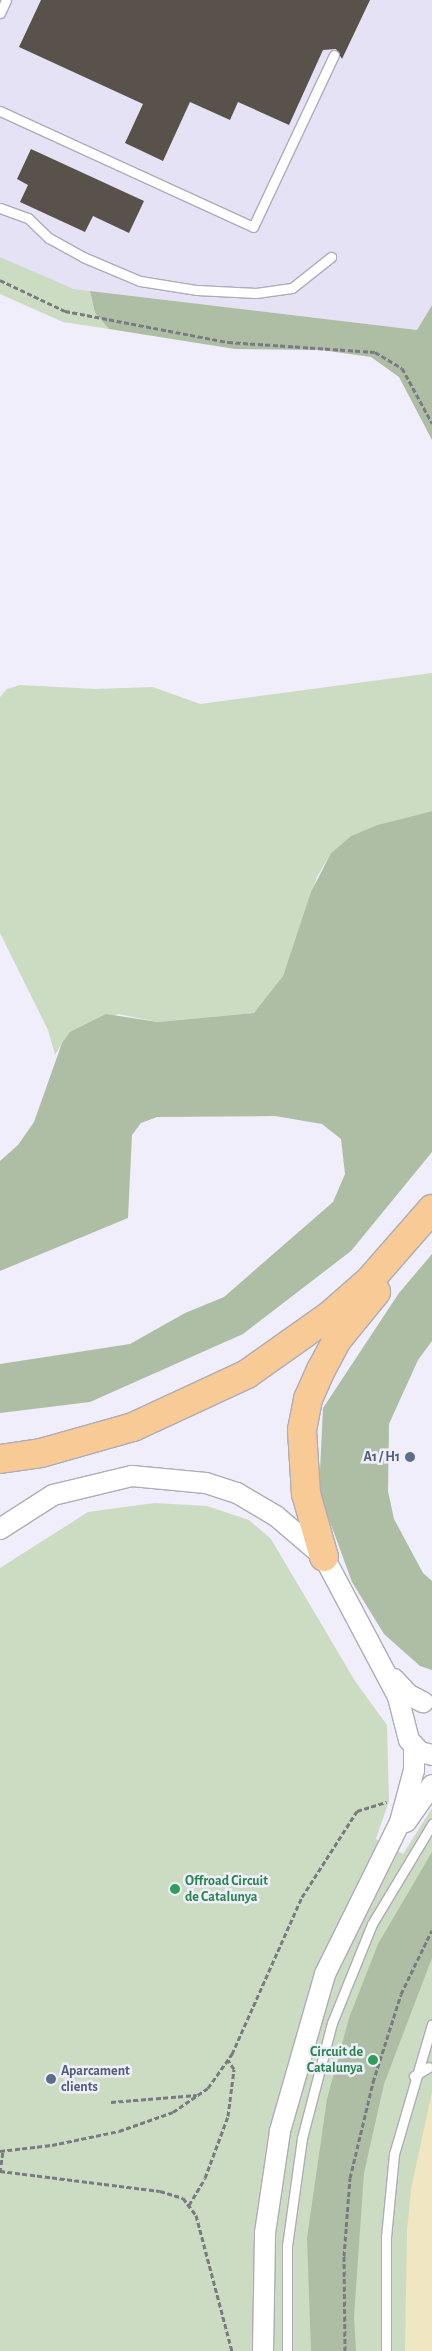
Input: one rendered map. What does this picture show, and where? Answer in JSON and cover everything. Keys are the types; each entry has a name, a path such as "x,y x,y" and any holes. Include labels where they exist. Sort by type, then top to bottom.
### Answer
{"highway":[{"path":"0,1459 41,1453 133,1427 202,1398 247,1374 329,1316 370,1280 429,1213"},
{"path":"324,1557 311,1518 302,1462 302,1430 308,1399 337,1340 403,1254 429,1213"}],"street":[{"path":"0,1529 53,1496 80,1486 132,1476 168,1477 237,1493 276,1516 324,1557 379,1660 407,1723 414,1747 411,1786 393,1840"},
{"path":"379,1660 409,1695 428,1701"},
{"path":"407,1723 415,1707 428,1701"},
{"path":"414,1747 432,1756"},
{"path":"263,2351 270,2182 293,2075 325,1974 393,1840 432,1785"}],"lane":[{"path":"0,13 6,0"},
{"path":"0,111 253,228 334,56"},
{"path":"0,208 28,218 49,238 83,257 140,281 197,290 256,293 292,288 331,257"},
{"path":"287,2351 287,2246 301,2148 332,2023 372,1924 432,1824"},
{"path":"386,2351 386,2237 390,2188 414,2076 432,2024"},
{"path":"414,2076 429,2067"}],"path":[{"path":"0,280 75,312 228,342 375,352 402,368 432,423"},
{"path":"232,2351 196,2215 184,2198 160,2191 0,2171 2,2151 119,2131 173,2112 208,2088 228,2060 302,1897 357,1811 389,1801"},
{"path":"345,2351 344,2256 350,2178 372,2082 401,1994 432,1930"},
{"path":"189,2206 205,2178 228,2116 234,2069 228,2060"},
{"path":"111,2102 197,2095"}],"shaded area":[{"path":"0,0 432,0 432,305 417,330 74,289 0,257"}],"green space":[{"path":"0,257 74,289 90,291 95,313 109,329 63,322 0,294"},
{"path":"90,291 417,330 432,305 432,440 399,377 371,357 321,350 235,349 109,329 95,313"},
{"path":"432,673 432,811 377,825 351,836 331,853 317,877 283,976 264,1003 254,1013 158,1022 118,1014 62,1043 55,1055 48,1030 0,933 0,697 7,689 20,685 96,689 153,687 200,704"},
{"path":"432,811 432,1152 351,1251 243,1334 90,1402 0,1413 0,1364 130,1344 185,1313 224,1297 333,1202 345,1174 341,1139 322,1124 275,1116 157,1117 141,1123 132,1135 128,1218 0,1271 0,1161 18,1145 34,1122 62,1043 70,1032 106,1014 158,1022 254,1013 283,976 311,892 331,853 351,836 377,825"},
{"path":"432,1254 432,1341 418,1360 389,1424 388,1491 394,1519 423,1573 432,1581 432,1670 420,1666 384,1634 352,1582 319,1492 323,1408 399,1293"},
{"name":"Offroad Circuit de Catalunya","path":"154,1503 207,1506 249,1520 271,1539 355,1681 387,1725 389,1801 376,1839 403,1854 432,1808 432,2351 0,2351 0,1568 88,1512"},
{"path":"432,1852 432,1958 384,2084 364,2173 354,2317 356,2351 311,2351 307,2238 327,2099 349,2018 378,1944"}],"sand":[{"path":"432,2092 432,2351 405,2351 407,2231 411,2189"}],"building":[{"path":"41,0 370,0 342,59 336,49 323,50 289,125 238,102 230,120 190,102 163,161 125,143 143,104 19,47"},
{"path":"31,149 144,201 129,233 93,216 85,232 20,202 28,185 17,179"}],"place":[{"name":"A1 / H1","path":"410,1457"},
{"name":"Offroad Circuit de Catalunya","path":"175,1889"},
{"name":"Circuit de Catalunya","path":"373,2060"},
{"name":"Aparcament clients","path":"51,2079"}]}
